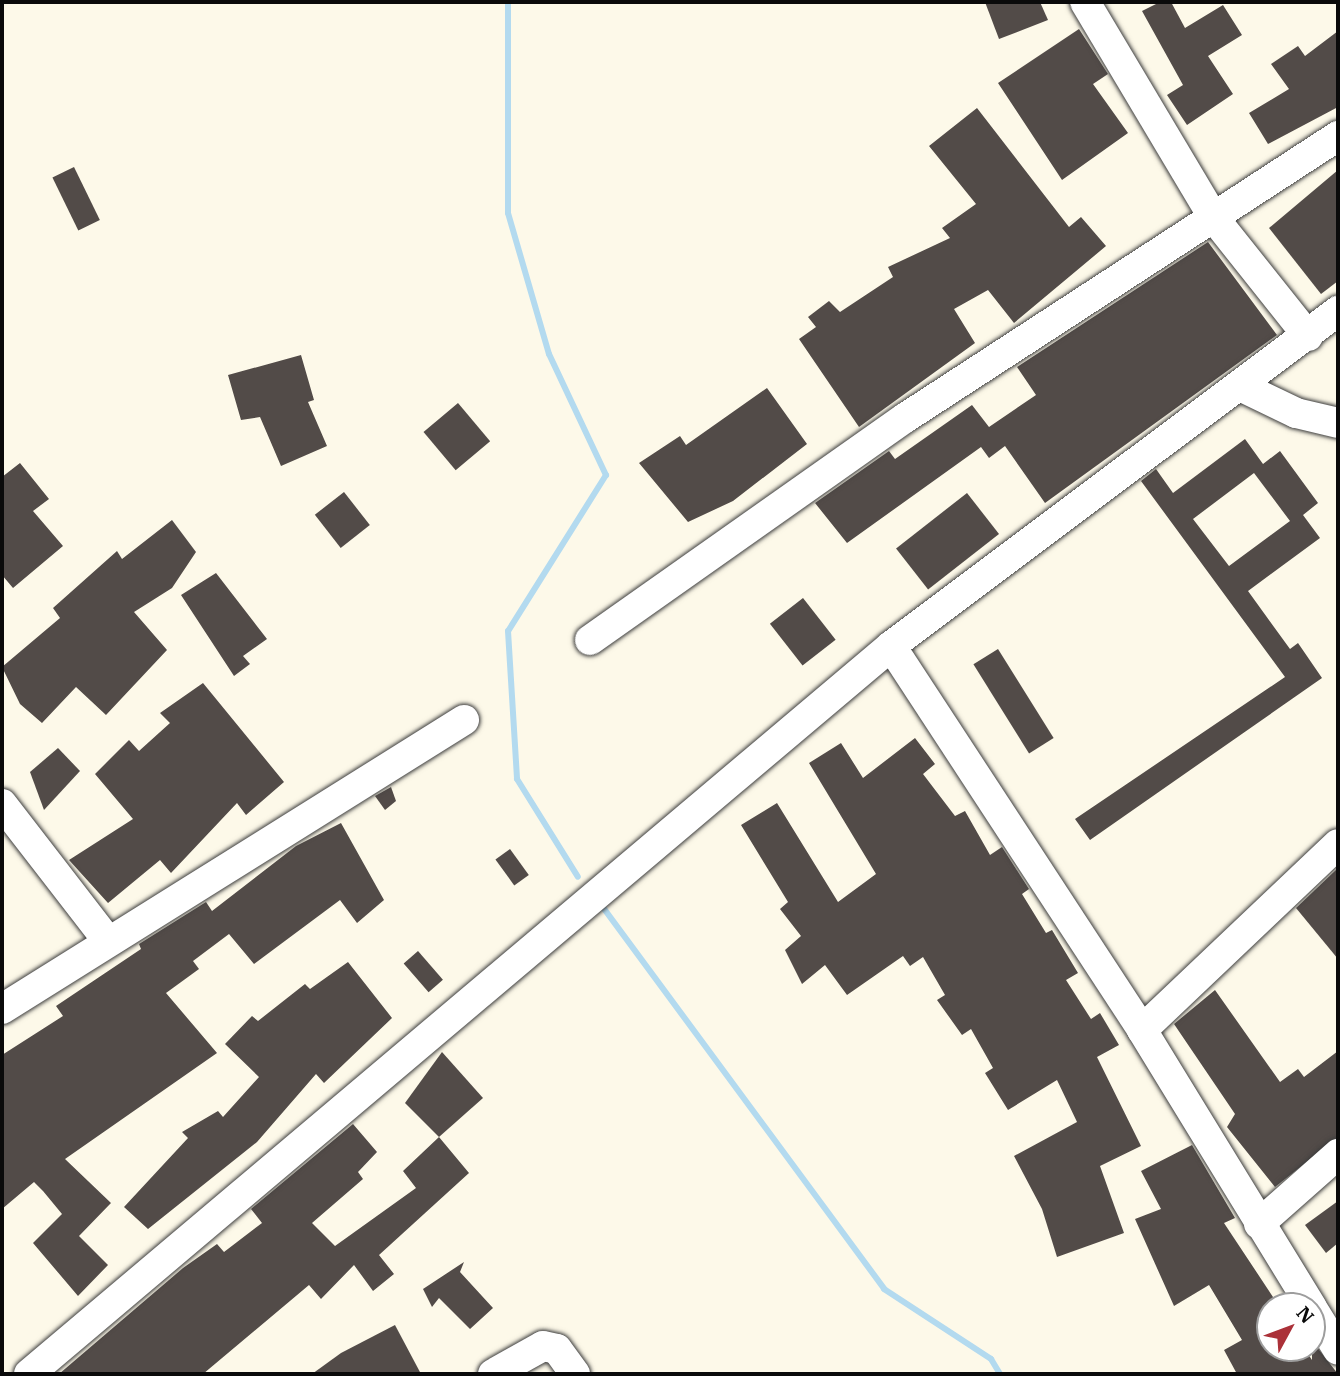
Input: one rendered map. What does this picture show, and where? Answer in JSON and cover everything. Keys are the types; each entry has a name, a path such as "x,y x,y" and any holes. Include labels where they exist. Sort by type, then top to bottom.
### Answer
{"street":[{"path":"1084,2 1214,218 1308,336"},
{"path":"590,640 905,418 1338,136"},
{"path":"29,1374 891,646 1338,311"},
{"path":"1240,386 1296,413 1338,423"},
{"path":"891,646 1142,1030 1302,1292"},
{"path":"2,1009 107,940 464,720"},
{"path":"2,804 107,940"},
{"path":"1142,1030 1338,844"},
{"path":"1259,1224 1338,1154"},
{"path":"1326,1331 1338,1350"},
{"path":"493,1374 543,1346 557,1349 575,1374"}],"building":[{"path":"985,2 1040,2 1048,20 999,39"},
{"path":"1160,2 1171,2 1185,28 1223,5 1242,35 1208,56 1233,94 1187,125 1167,95 1183,85 1142,11"},
{"path":"1079,29 1108,74 1093,84 1128,133 1062,180 998,83"},
{"path":"1338,31 1338,107 1268,144 1249,113 1289,89 1271,64 1298,46 1305,56"},
{"path":"977,108 1069,227 1081,217 1106,246 1014,323 988,290 954,309 975,343 859,427 799,339 816,327 808,317 829,301 840,312 893,277 888,267 950,238 942,228 976,204 929,146"},
{"path":"74,167 100,220 78,231 52,178"},
{"path":"1338,170 1338,281 1321,294 1269,228"},
{"path":"1208,242 1277,335 1045,503 1005,446 989,458 981,447 847,543 815,503 889,451 895,459 972,405 989,427 1036,395 1017,367"},
{"path":"301,355 314,400 308,402 327,446 281,466 260,417 241,420 228,375"},
{"path":"767,388 807,444 733,501 688,522 639,463 680,436 686,445"},
{"path":"458,403 490,441 456,470 424,432"},
{"path":"1245,439 1263,464 1280,451 1318,503 1303,515 1320,538 1248,591 1290,649 1298,643 1322,678 1090,840 1075,819 1285,677 1141,481 1156,469 1173,493","holes":["1254,473 1290,521 1229,566 1193,519"]},
{"path":"20,463 49,499 33,511 63,546 13,588 2,575 2,477"},
{"path":"344,492 370,525 341,548 315,515"},
{"path":"967,493 999,534 928,589 896,548"},
{"path":"172,520 196,552 172,588 134,612 167,650 106,715 76,687 42,723 20,704 2,667 60,618 53,608 117,551 122,559"},
{"path":"216,573 267,639 243,656 250,664 234,676 181,595"},
{"path":"803,598 836,640 803,666 770,624"},
{"path":"998,649 1054,738 1029,753 973,664"},
{"path":"203,683 284,782 246,815 237,803 171,873 160,860 108,903 69,860 133,819 95,774 129,740 139,751 170,723 160,713"},
{"path":"915,738 935,764 923,774 955,816 965,811 990,855 1002,847 1029,889 1022,894 1046,933 1052,930 1078,973 1066,980 1091,1019 1100,1013 1119,1045 1097,1057 1141,1146 1100,1166 1124,1233 1057,1257 1042,1209 1014,1156 1077,1122 1057,1080 1008,1110 985,1073 993,1068 971,1029 962,1035 937,1000 945,995 923,957 910,966 903,956 847,995 825,965 802,984 785,950 801,936 780,909 788,902 741,825 777,803 838,902 876,874 809,763 841,743 863,778"},
{"path":"58,748 80,771 44,810 30,772"},
{"path":"391,787 396,801 385,810 375,796"},
{"path":"341,823 384,900 357,923 340,900 254,964 229,934 193,961 199,969 166,993 217,1053 65,1159 111,1203 79,1236 108,1265 78,1296 33,1243 62,1214 43,1191 34,1182 2,1209 2,1055 63,1016 56,1006 141,949 139,944 206,902 212,911 296,846"},
{"path":"510,849 529,875 514,885 495,860"},
{"path":"1338,868 1338,959 1296,908"},
{"path":"418,951 443,980 429,992 404,963"},
{"path":"348,962 392,1018 324,1083 316,1074 257,1142 148,1229 124,1207 188,1138 182,1132 218,1111 223,1117 259,1077 225,1044 252,1016 258,1021 305,984 310,989"},
{"path":"1215,990 1280,1082 1298,1069 1304,1077 1338,1051 1338,1137 1275,1187 1227,1127 1235,1114 1174,1024"},
{"path":"442,1052 483,1098 439,1137 405,1103"},
{"path":"353,1124 377,1152 358,1172 363,1179 312,1223 335,1246 416,1188 403,1171 439,1137 469,1173 379,1255 394,1274 373,1291 354,1265 321,1299 309,1285 203,1374 59,1374 183,1268 217,1244 224,1252 262,1223 251,1209"},
{"path":"1192,1145 1235,1218 1224,1223 1270,1292 1256,1292 1256,1362 1326,1362 1326,1359 1338,1374 1237,1374 1224,1350 1242,1340 1209,1285 1174,1306 1135,1219 1161,1209 1141,1171"},
{"path":"1338,1201 1338,1243 1326,1253 1305,1225"},
{"path":"464,1262 460,1272 493,1308 470,1329 439,1298 432,1307 423,1289"},
{"path":"395,1325 421,1374 312,1374 341,1353"}],"waterway":[{"path":"508,2 508,213 549,354 606,475 508,631 517,779 578,877"},
{"path":"602,906 884,1289 991,1359 1000,1374"}]}
